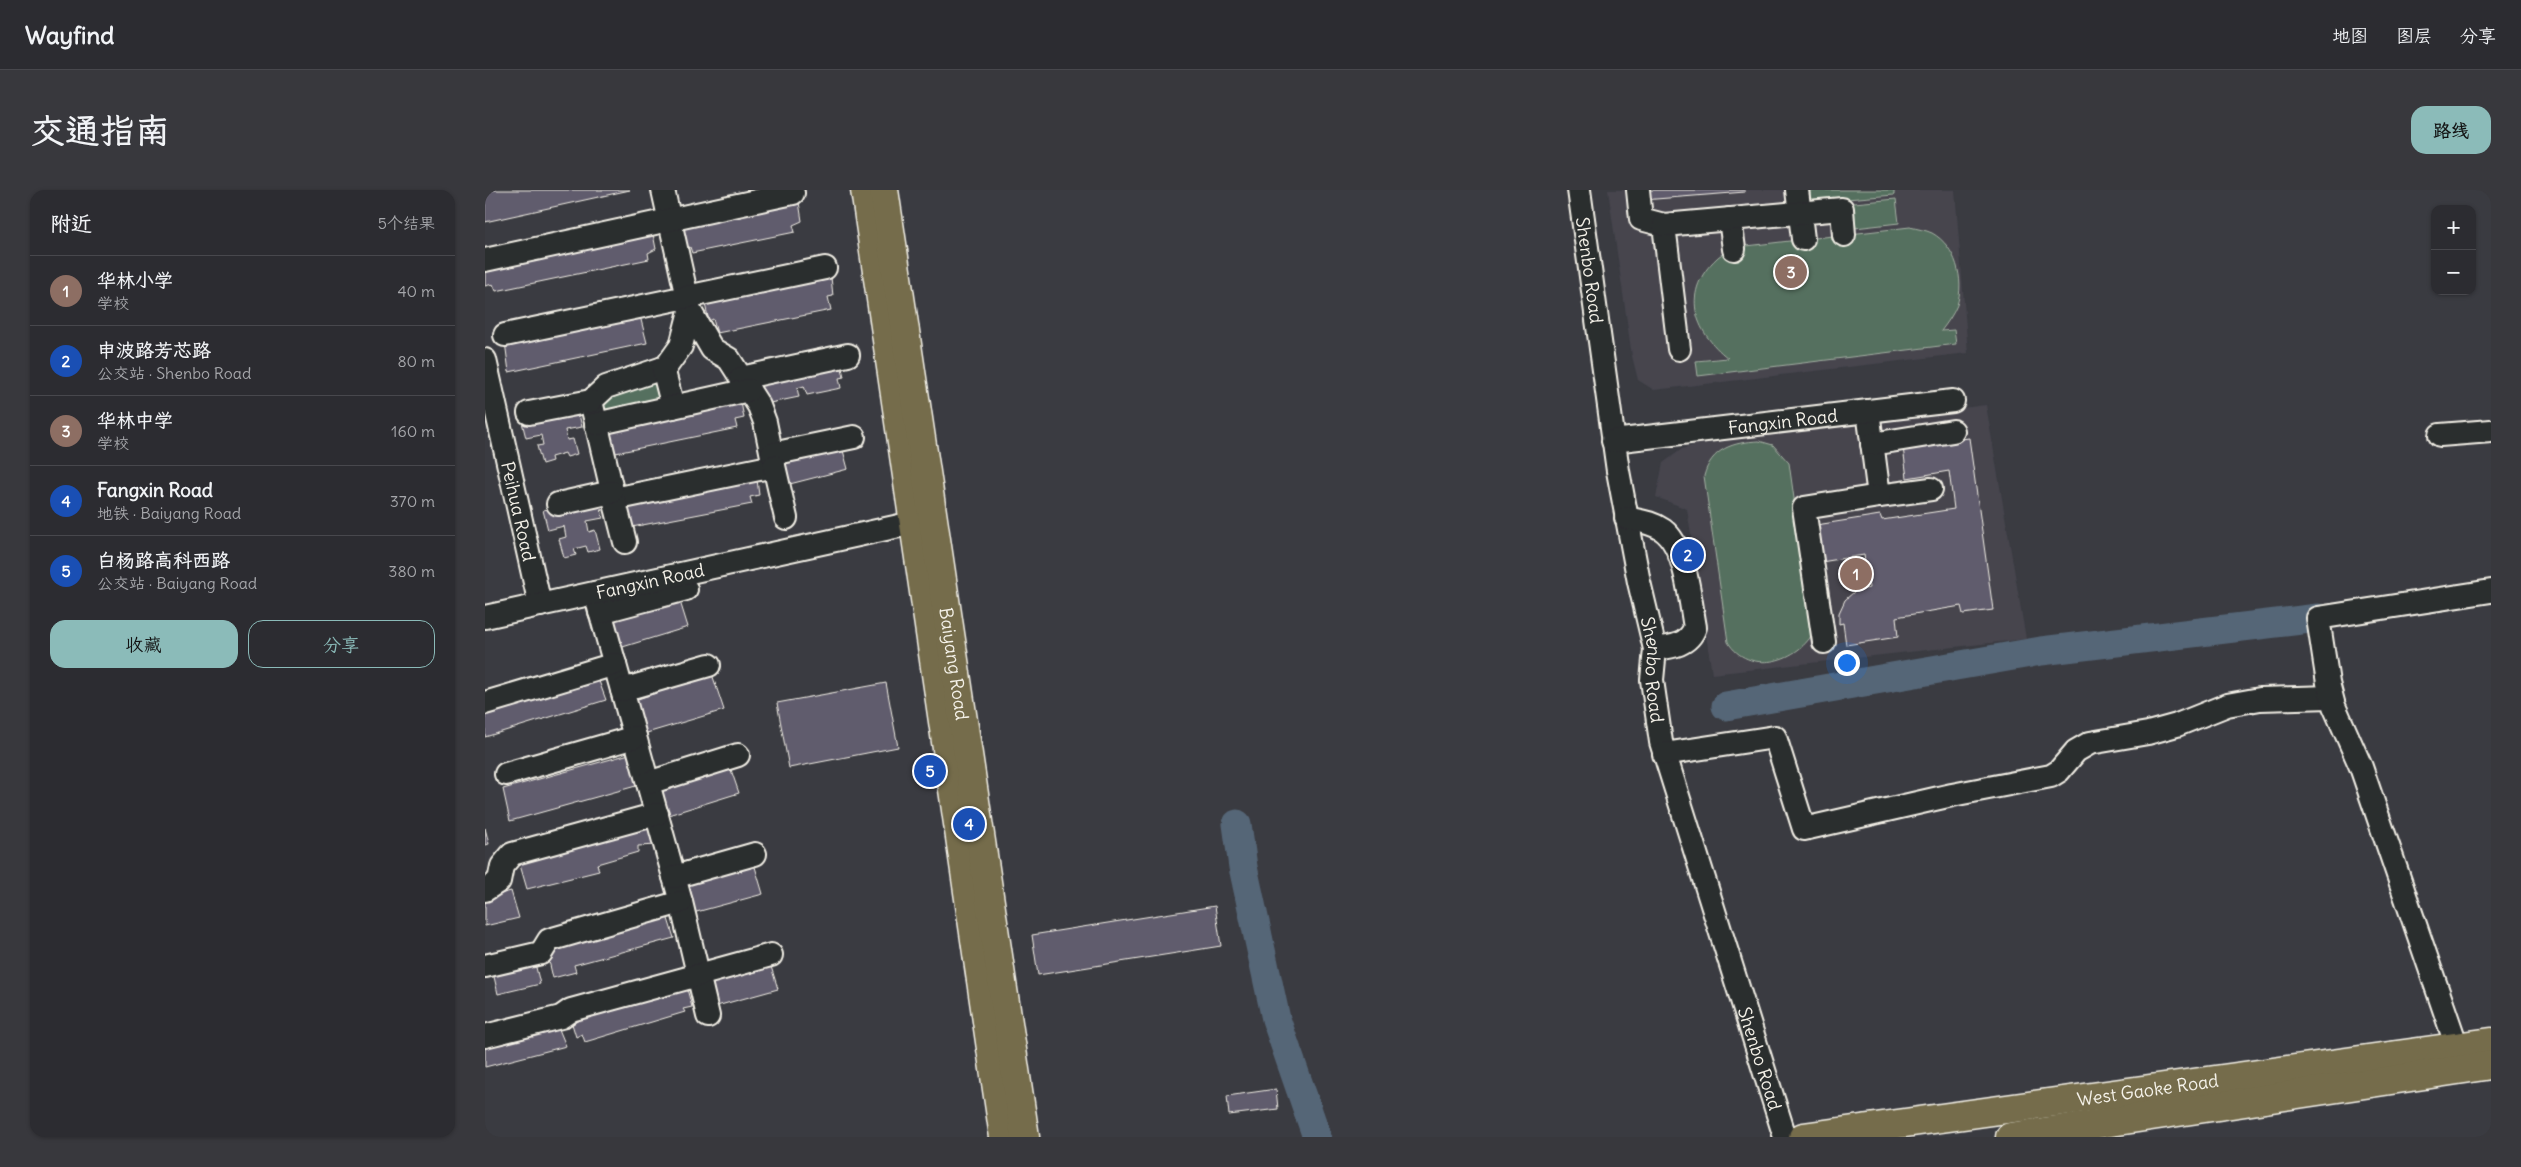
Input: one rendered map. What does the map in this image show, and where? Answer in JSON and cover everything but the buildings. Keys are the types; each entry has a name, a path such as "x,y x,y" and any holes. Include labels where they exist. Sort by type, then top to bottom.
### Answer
{"main road":[{"name":"Baiyang Road","path":"865,190 1025,1137"},
{"name":"Baiyang Road","path":"884,190 922,521 1003,1137"},
{"name":"West Gaoke Road","path":"1803,1137 2491,1042"},
{"name":"West Gaoke Road","path":"2010,1137 2055,1133 2491,1065"}],"street":[{"path":"663,190 689,304 712,349 729,359 765,422 786,518"},
{"name":"Shenbo Road","path":"1579,190 1613,441 1626,518 1655,650 1652,680 1664,754 1785,1137"},
{"path":"1638,190 1641,218 1664,225 1842,209 1844,235"},
{"path":"1797,190 1803,240"},
{"path":"485,260 669,218 793,193"},
{"path":"1730,219 1734,249"},
{"path":"1664,225 1679,349"},
{"path":"505,334 689,304 825,268"},
{"path":"529,414 591,401 606,387 663,368 681,346 689,304"},
{"path":"596,424 673,407 745,384 848,356"},
{"name":"Peihua Road","path":"485,360 540,605"},
{"path":"663,368 673,407"},
{"path":"591,401 625,542"},
{"name":"Fangxin Road","path":"1613,441 1953,401"},
{"path":"1868,411 1879,496"},
{"path":"2440,436 2491,431"},
{"path":"1872,444 1953,432"},
{"path":"558,504 613,496 773,460 854,437"},
{"path":"1824,642 1805,508 1931,489"},
{"path":"1626,518 1654,525 1664,531 1672,538 1681,556 1695,627 1692,636 1685,642 1655,650"},
{"name":"Fangxin Road","path":"485,617 540,605 598,602 922,521"},
{"path":"686,589 598,602 681,902 708,1016"},
{"path":"2457,1047 2361,767 2331,698 2318,618 2491,591"},
{"path":"485,703 615,664"},
{"path":"622,690 709,665"},
{"path":"1664,754 1775,738 1804,829 1927,801 2051,776 2059,771 2076,751 2090,743 2155,731 2243,700 2331,698"},
{"path":"506,774 635,737"},
{"path":"647,783 738,756"},
{"path":"485,890 499,881 502,866 512,854 657,814"},
{"path":"674,877 755,854"},
{"path":"485,966 541,952 549,940 681,902"},
{"path":"485,1036 561,1017 571,1010 771,955"}],"shaded area":[{"path":"1608,190 1955,190 1968,353 1654,390 1638,380 1632,356"},
{"path":"1986,405 2026,639 1712,674 1687,509 1656,497 1663,463 1682,449 1710,440"}],"green space":[{"path":"1810,190 1894,190 1894,195 1811,202"},
{"path":"1896,199 1899,223 1846,229 1844,204"},
{"path":"1910,227 1930,232 1940,239 1947,246 1957,264 1960,285 1957,305 1952,316 1941,331 1954,330 1956,344 1698,376 1696,361 1728,358 1706,336 1696,310 1695,297 1699,284 1706,271 1719,256 1738,247"},
{"path":"658,376 663,402 602,416 599,406 608,395"},
{"path":"1759,441 1773,445 1789,463 1813,633 1795,652 1784,658 1759,662 1747,659 1728,642 1704,476 1712,459 1724,449 1740,443"}],"waterway":[{"path":"1726,706 2041,651 2318,618"},
{"path":"1237,824 1243,867 1276,1019 1317,1137"}],"place":[{"name":"华林中学","path":"1791,272"},
{"name":"申波路芳芯路","path":"1688,555"},
{"name":"华林小学","path":"1856,574"},
{"name":"白杨路高科西路","path":"930,771"},
{"name":"Fangxin Road","path":"969,824"}]}
